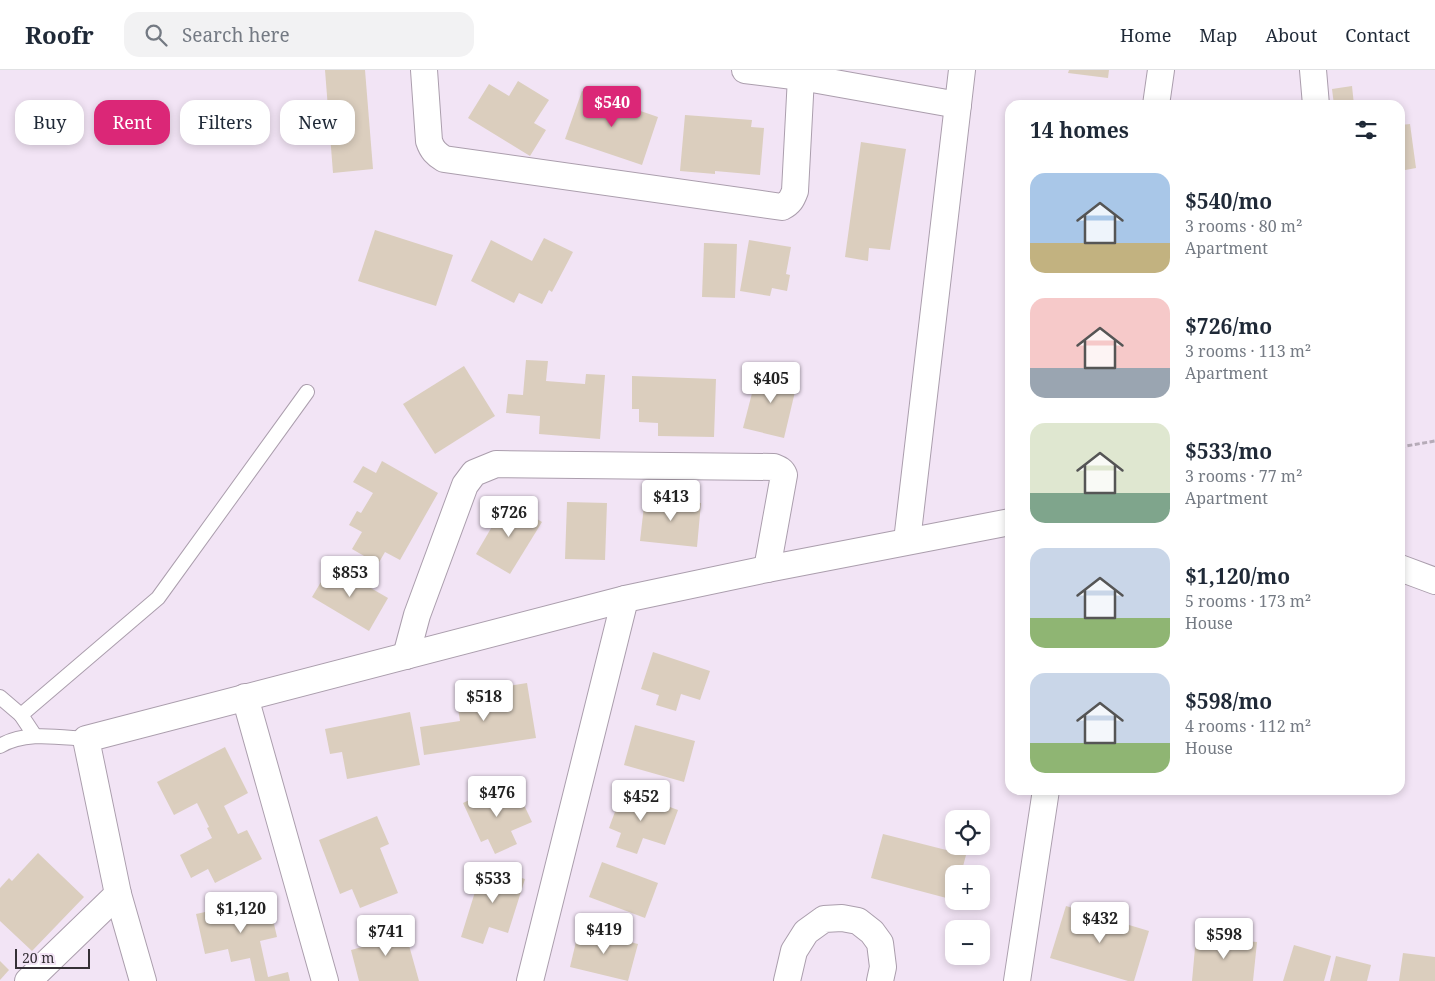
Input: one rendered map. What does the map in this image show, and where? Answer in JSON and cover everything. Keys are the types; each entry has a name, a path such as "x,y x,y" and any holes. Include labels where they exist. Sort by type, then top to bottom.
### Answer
{"street":[{"path":"424,70 429,141 432,149 444,158 782,206 788,204 795,190 801,78"},
{"path":"745,70 958,105"},
{"path":"908,541 962,70"},
{"path":"1157,100 1161,70"},
{"path":"1313,70 1316,100"},
{"path":"406,656 417,615 465,485 474,473 496,464 774,467 782,471 784,476 767,569"},
{"path":"144,981 118,894 86,738 625,599 767,569 1005,523"},
{"path":"1405,570 1435,581"},
{"path":"530,981 625,599"},
{"path":"245,697 325,981"},
{"path":"1017,981 1045,795"},
{"path":"28,981 118,894"},
{"path":"786,981 794,951 806,932 824,919 842,918 858,921 872,932 880,943 883,967 880,981"}],"lane":[{"path":"21,715 158,598 308,392"},
{"path":"0,697 21,715 35,736"},
{"path":"0,746 20,737 86,738"}],"path":[{"path":"1405,446 1435,441"}],"building":[{"path":"325,70 365,70 373,169 333,173 331,145 355,145 355,100 327,100"},
{"path":"1069,70 1109,70 1108,78 1068,73"},
{"path":"518,81 549,100 534,123 546,130 530,156 468,118 489,84 509,96"},
{"path":"1352,86 1353,100 1333,100 1332,89"},
{"path":"582,91 658,117 642,165 565,139"},
{"path":"685,115 752,120 751,127 764,128 760,175 715,171 715,174 680,171"},
{"path":"1405,124 1410,124 1416,168 1405,170"},
{"path":"861,142 906,149 890,250 869,248 868,261 845,257"},
{"path":"375,230 453,255 436,306 358,281"},
{"path":"544,238 573,252 552,292 549,290 542,304 519,293 514,303 471,281 491,240 532,261"},
{"path":"749,240 791,247 786,274 790,275 787,291 772,288 770,296 740,291"},
{"path":"704,243 737,244 735,298 702,297"},
{"path":"526,360 548,361 546,381 585,384 586,374 605,375 600,439 539,434 540,416 506,413 508,394 523,395"},
{"path":"464,366 495,416 435,454 403,404"},
{"path":"758,370 798,379 784,438 743,428"},
{"path":"632,376 716,379 714,437 658,436 658,423 639,422 639,409 632,409"},
{"path":"382,461 438,493 400,560 385,552 378,564 352,549 362,532 349,525 357,511 361,513 373,493 353,482 363,466 376,473"},
{"path":"645,497 701,503 697,547 640,541"},
{"path":"507,501 542,522 510,574 476,554"},
{"path":"567,502 607,503 605,560 565,559"},
{"path":"331,565 388,598 369,631 312,597"},
{"path":"653,652 710,671 700,700 681,694 676,711 656,705 659,695 641,689"},
{"path":"527,683 536,738 424,755 420,727 460,721 457,703 472,700 471,692"},
{"path":"410,712 420,765 347,779 342,752 330,754 325,729"},
{"path":"635,725 695,741 684,782 624,765"},
{"path":"225,747 248,793 224,806 238,834 247,830 262,859 215,883 208,869 191,878 180,855 212,838 207,828 209,827 197,803 174,815 157,782"},
{"path":"495,788 500,799 517,790 532,822 511,831 517,844 495,854 488,839 481,842 463,803"},
{"path":"623,790 678,810 665,845 643,838 637,854 616,847 621,833 609,828"},
{"path":"377,816 389,844 380,848 398,893 360,908 352,889 340,894 319,840"},
{"path":"883,834 945,850 945,855 966,855 963,865 945,865 945,898 871,878"},
{"path":"38,853 84,897 32,951 0,921 0,888 9,878 12,881"},
{"path":"602,862 658,883 645,918 589,897"},
{"path":"483,866 525,879 508,933 489,927 483,944 461,937"},
{"path":"268,898 277,937 260,941 268,977 288,972 290,981 255,981 250,958 231,962 228,949 205,954 196,914"},
{"path":"1066,906 1149,931 1134,981 1128,981 1050,958"},
{"path":"403,924 419,981 359,981 351,950 369,945 366,934"},
{"path":"579,929 638,944 628,981 570,967"},
{"path":"1196,937 1257,942 1253,981 1192,981"},
{"path":"1294,945 1331,956 1324,981 1283,981"},
{"path":"1403,953 1435,957 1435,981 1399,981"},
{"path":"1336,956 1371,965 1367,981 1330,981"},
{"path":"0,961 9,970 0,980"}]}
